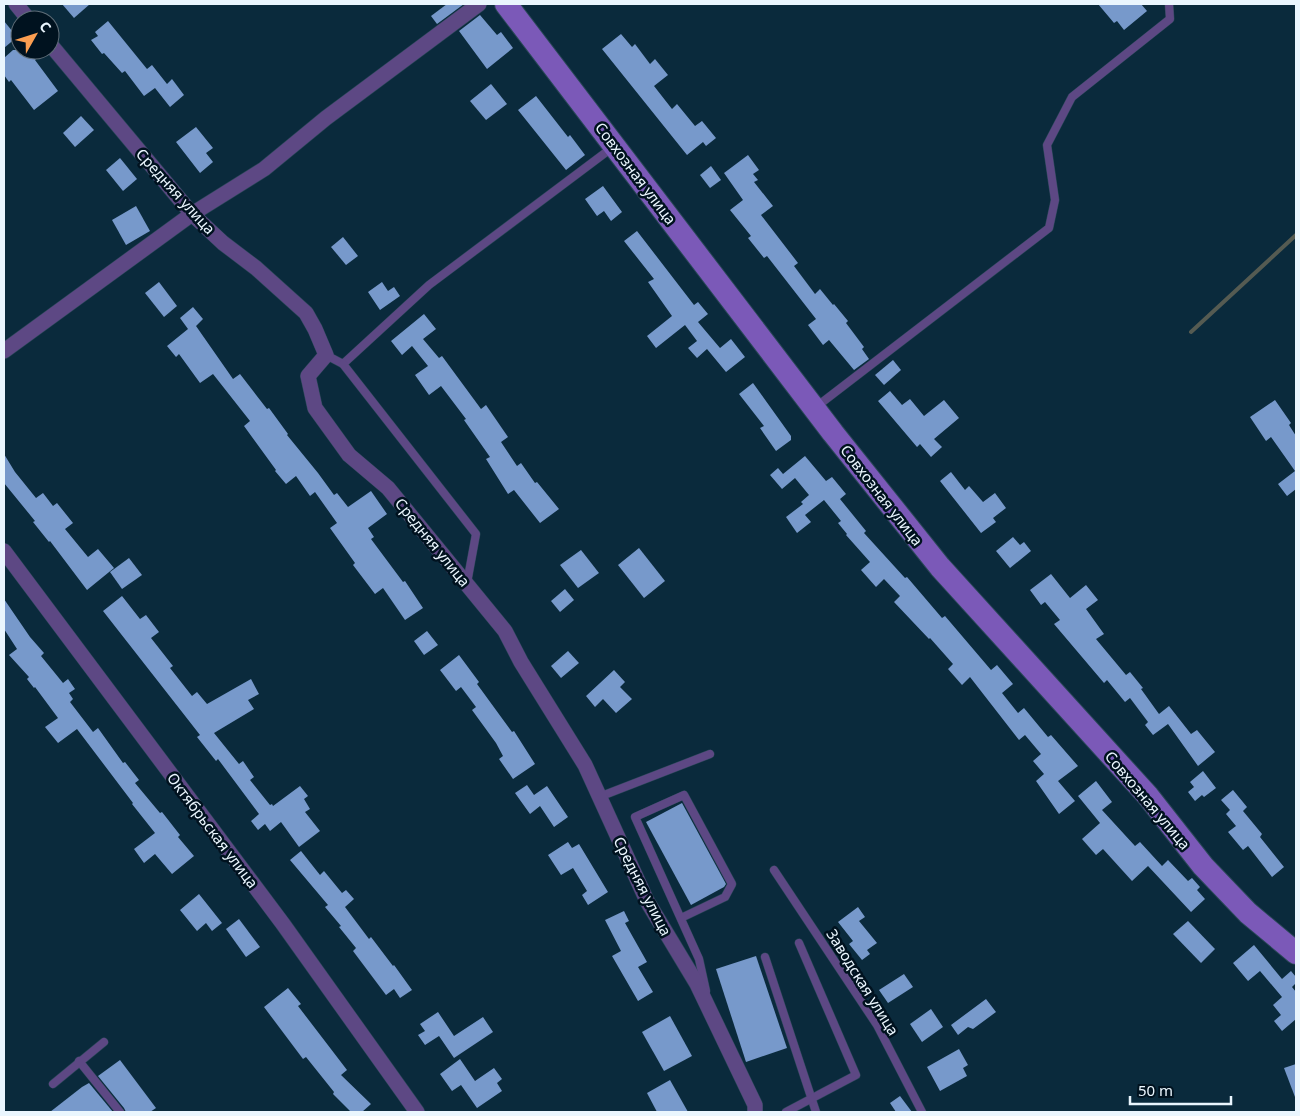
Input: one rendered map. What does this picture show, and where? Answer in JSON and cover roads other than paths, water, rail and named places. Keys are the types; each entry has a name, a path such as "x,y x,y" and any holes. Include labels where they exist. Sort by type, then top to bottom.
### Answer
{"street":[{"path":"4,351 192,214 264,169 326,118 479,4"},
{"name":"Совхозная улица","path":"506,4 940,568 1148,796 1203,866 1248,912 1296,953"},
{"name":"Средняя улица","path":"60,56 192,214 224,243 256,268 306,314 316,329 326,355 308,376 315,408 349,455 388,488 505,631 585,765 647,901 697,984 711,1012 755,1105 755,1112"},
{"name":"Октябрьская улица","path":"4,551 283,924 417,1112"}],"lane":[{"path":"815,408 1049,228 1055,200 1047,145 1072,97 1170,19 1170,4"},
{"path":"343,364 429,285 615,146"},
{"path":"326,355 343,364 476,534 467,584"},
{"path":"600,797 710,754"},
{"path":"681,918 725,897 732,884 684,795 635,817 699,959 711,1012"},
{"name":"Заводская улица","path":"774,870 877,1025 922,1112"},
{"path":"786,1112 856,1075 799,943"},
{"path":"765,957 816,1112"},
{"path":"53,1084 104,1042"},
{"path":"79,1061 120,1112"}],"waterway":[{"path":"1191,332 1296,235"}]}
